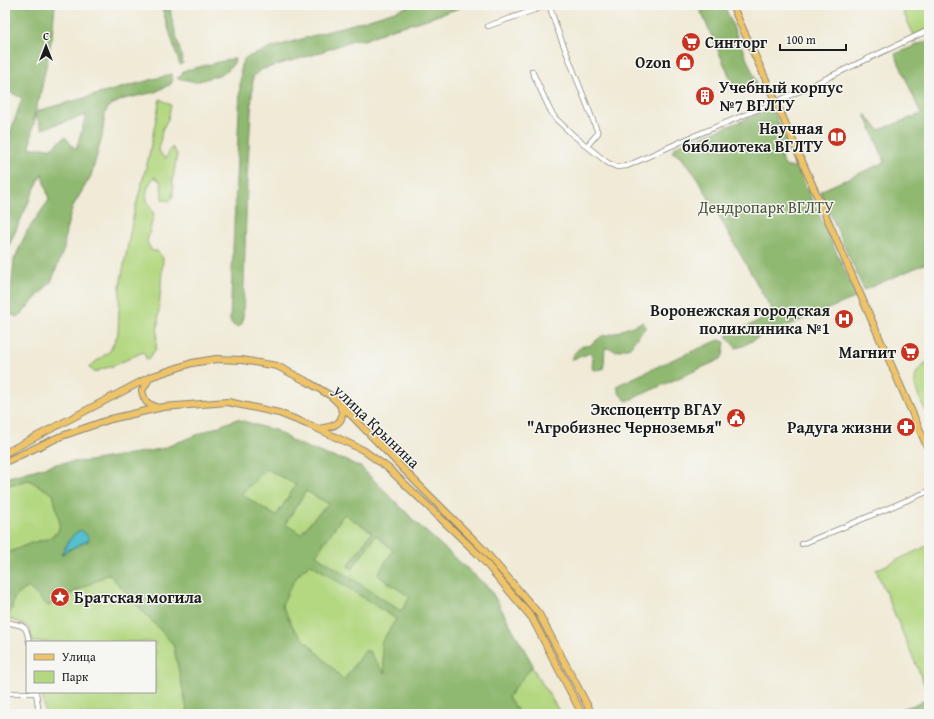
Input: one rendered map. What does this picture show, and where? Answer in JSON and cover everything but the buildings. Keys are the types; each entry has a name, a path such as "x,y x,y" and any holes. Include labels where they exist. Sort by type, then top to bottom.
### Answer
{"main road":[{"path":"732,5 929,451"},
{"name":"улица Крынина","path":"5,453 150,377 192,363 216,359 242,360 277,366 331,396 483,549 539,614 592,714"},
{"path":"150,377 142,391 144,400 159,408"},
{"name":"улица Крынина","path":"5,462 59,437 111,419 159,408 228,402 278,413 319,429 363,450 388,468 479,555 532,618 582,714"},
{"path":"319,429 332,426 339,422 342,415 340,404"}],"street":[{"path":"488,26 545,6 550,7 598,133 587,146"},
{"path":"532,71 555,118 608,163 617,167 626,166 776,102 929,30"},
{"path":"802,544 929,491"},
{"path":"5,621 24,627 27,632 29,641"},
{"path":"5,693 26,692"},
{"path":"36,693 39,714"}],"green space":[{"path":"5,5 55,5 52,37 40,96 32,121 37,111 172,74 173,79 171,84 155,92 124,99 109,106 105,113 102,137 91,176 73,206 66,230 64,249 51,282 18,317 5,312 5,295 11,292 14,260 27,231 49,200 42,173 5,254 5,148 22,98 5,90","holes":["86,115 76,150 65,137 51,148 30,148 32,130 36,116 42,129"]},
{"path":"161,5 170,5 171,15 183,63 180,65"},
{"path":"414,5 468,5 389,30 364,40 356,39 313,55 260,70 253,77 247,180 243,318 242,324 237,327 233,325 230,321 241,65 245,58 271,48"},
{"path":"698,5 724,5 757,83 746,90 735,89"},
{"path":"919,5 929,5 929,28 914,35 903,12"},
{"path":"929,40 929,262 864,290 820,191 885,162 865,114 879,130 921,114 895,54"},
{"path":"235,58 234,63 225,73 196,82 177,78 182,75 183,71"},
{"path":"160,99 171,105 168,119 162,130 159,151 165,159 172,147 177,154 173,178 173,196 169,201 162,199 161,182 154,177 148,187 146,196 154,214 147,242 152,251 157,251 163,258 156,349 147,360 143,352 115,365 94,372 89,367 110,351 118,334 120,286 134,213 148,160"},
{"name":"Дендропарк ВГЛТУ","path":"773,109 788,146 782,150 782,161 787,167 797,167 857,297 777,330 761,328 759,337 743,346 736,348 726,336 776,313 773,312 696,176 680,156 672,152 676,146"},
{"path":"643,322 646,327 630,347 616,351 605,348 603,369 593,370 591,352 581,357 571,359 580,347 589,346 602,336 612,334"},
{"path":"719,340 725,342 721,359 627,401 621,396 618,385"},
{"path":"929,361 929,418 917,391 915,380 918,371"},
{"path":"237,419 275,430 294,442 329,456 345,460 362,468 413,520 490,589 533,665 508,697 520,714 188,714 173,644 109,574 48,606 28,587 14,598 12,608 8,616 5,615 5,554 31,543 47,539 58,532 60,524 53,494 29,480 5,486 5,478 60,463 89,461 161,449","holes":["267,469 296,485 276,516 241,494","306,491 329,504 314,518 301,534 285,524","344,514 372,532 348,566 352,569 376,535 393,550 378,574 380,577 410,597 401,611 316,555","78,531 89,540 61,554","311,564 396,619 381,643 385,674 369,651 364,651 344,680 294,629 282,605 287,593 301,572"]},
{"path":"236,422 524,654 561,714 45,714 42,693 156,693 156,641 32,641 29,627 5,617 5,481 171,448"},
{"path":"929,545 929,695 876,570"},
{"path":"929,697 929,714 890,714 918,704"}],"water":[{"path":"81,530 89,539 61,555 71,537"}],"place":[{"name":"Синторг","path":"691,42"},
{"name":"Ozon","path":"685,62"},
{"name":"Учебный корпус №7 ВГЛТУ","path":"705,96"},
{"name":"Научная библиотека ВГЛТУ","path":"837,137"},
{"name":"Воронежская городская поликлиника №1","path":"844,319"},
{"name":"Магнит","path":"910,352"},
{"name":"Экспоцентр ВГАУ \"Агробизнес Черноземья\"","path":"736,418"},
{"name":"Радуга жизни","path":"906,427"},
{"name":"Братская могила","path":"60,597"}]}
